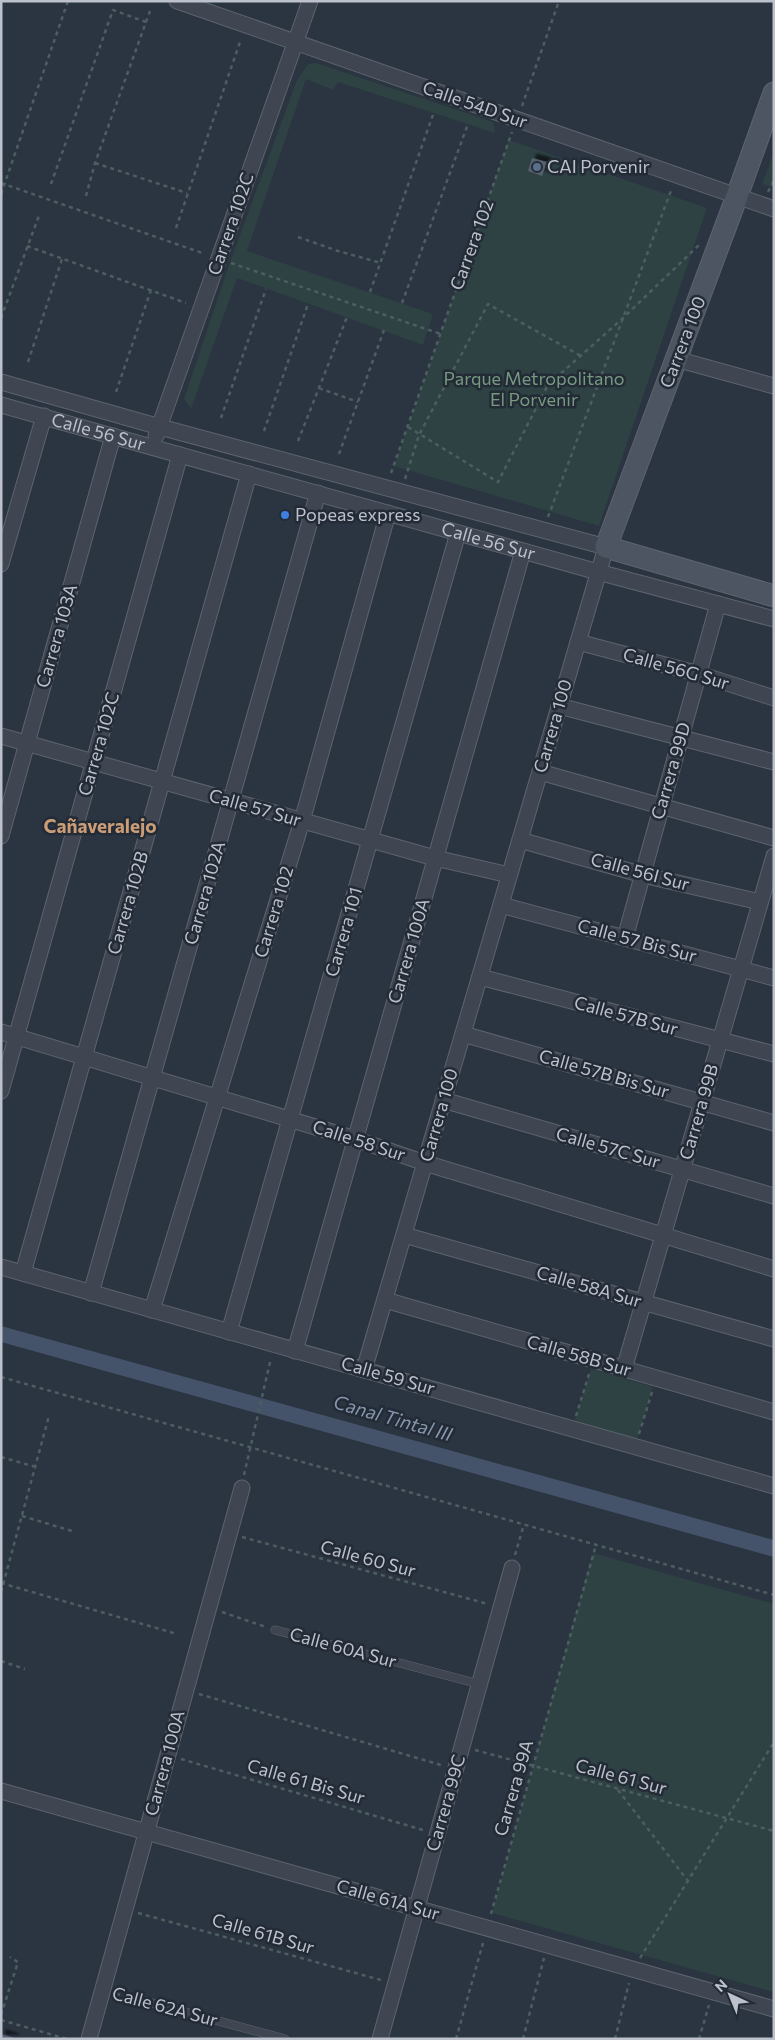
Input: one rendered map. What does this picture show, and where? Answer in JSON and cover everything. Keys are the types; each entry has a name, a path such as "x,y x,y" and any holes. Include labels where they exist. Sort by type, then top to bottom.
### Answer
{"street":[{"name":"Calle 54D Sur","path":"177,1 295,44 774,209"},
{"name":"Carrera 102C","path":"152,447 310,1"},
{"name":"Carrera 100","path":"364,1370 606,547 774,93"},
{"path":"676,359 774,386"},
{"name":"Calle 56 Sur","path":"1,382 160,427 606,547 774,596"},
{"name":"Calle 56 Sur","path":"1,405 598,572 774,619"},
{"path":"1,564 44,416"},
{"name":"Carrera 103A","path":"1,836 113,436"},
{"name":"Carrera 102C","path":"1,1091 180,455"},
{"name":"Carrera 102B","path":"23,1273 249,474"},
{"name":"Carrera 102A","path":"91,1293 318,494"},
{"name":"Carrera 102","path":"152,1310 302,821 388,513"},
{"name":"Carrera 101","path":"229,1332 458,533"},
{"name":"Carrera 100A","path":"295,1350 523,551"},
{"name":"Carrera 99D","path":"625,938 718,604"},
{"name":"Calle 56G Sur","path":"578,642 699,674 774,698"},
{"path":"559,706 774,762"},
{"name":"Calle 57 Sur","path":"1,736 435,858 509,875"},
{"path":"540,772 661,808 774,838"},
{"name":"Calle 56I Sur","path":"520,840 643,875 760,902"},
{"name":"Carrera 99B","path":"624,1369 774,856"},
{"name":"Calle 57 Bis Sur","path":"501,905 774,978"},
{"name":"Calle 57B Sur","path":"480,977 774,1054"},
{"name":"Calle 58 Sur","path":"1,1032 355,1139 425,1163 774,1270"},
{"name":"Calle 57B Bis Sur","path":"463,1034 774,1123"},
{"name":"Calle 57C Sur","path":"443,1100 774,1196"},
{"name":"Calle 58A Sur","path":"404,1235 774,1339"},
{"name":"Calle 59 Sur","path":"1,1267 774,1486"},
{"name":"Calle 58B Sur","path":"385,1300 774,1412"},
{"name":"Carrera 100A","path":"89,2039 242,1488"},
{"name":"Carrera 99C","path":"380,2039 512,1568"},
{"name":"Calle 61A Sur","path":"1,1790 774,2009"}],"lane":[{"name":"Calle 60A Sur","path":"275,1630 479,1684"},
{"name":"Calle 62A Sur","path":"141,2000 285,2039"}],"path":[{"path":"1,194 68,1"},
{"name":"Carrera 102","path":"393,490 408,427 559,1"},
{"path":"51,184 113,10 146,22"},
{"path":"86,196 95,163 150,10"},
{"path":"176,228 240,42"},
{"path":"370,292 434,112"},
{"path":"402,303 468,124"},
{"path":"95,163 187,193"},
{"path":"543,530 677,176"},
{"path":"1,318 40,212"},
{"path":"298,237 381,263"},
{"path":"408,427 498,482 548,385 623,318 707,238 720,241"},
{"path":"27,246 186,303"},
{"path":"28,362 62,258"},
{"path":"221,418 266,289"},
{"path":"116,392 151,290"},
{"path":"264,431 308,304"},
{"path":"393,490 419,435 488,304 580,356"},
{"path":"298,441 347,317"},
{"path":"339,454 384,330"},
{"path":"319,388 359,402"},
{"path":"572,1429 594,1360"},
{"path":"242,1488 268,1373"},
{"path":"1,1377 774,1595"},
{"path":"635,1447 656,1378"},
{"path":"1,1592 49,1416"},
{"path":"1,1457 36,1467"},
{"path":"22,1516 72,1531"},
{"path":"512,1568 524,1524"},
{"name":"Calle 60 Sur","path":"229,1533 500,1608"},
{"name":"Carrera 99A","path":"456,2039 596,1545"},
{"path":"2,1583 177,1634"},
{"name":"Calle 60A Sur","path":"208,1607 275,1630"},
{"path":"1,1661 25,1669"},
{"path":"186,1690 455,1769"},
{"path":"614,2039 633,1969 774,1742"},
{"name":"Calle 61 Sur","path":"462,1746 774,1831"},
{"name":"Calle 61 Bis Sur","path":"168,1755 437,1834"},
{"path":"617,1789 688,1881"},
{"name":"Calle 61B Sur","path":"125,1909 395,1984"},
{"path":"523,2039 547,1944"},
{"path":"1,2015 18,1962 10,1957"},
{"name":"Calle 62A Sur","path":"102,1990 141,2000"},
{"path":"698,2039 712,1991"},
{"path":"1,2020 67,2039"}],"green space":[{"path":"316,63 493,122 495,133 338,82 333,90 306,79 247,251 433,314 423,345 237,278 191,409 184,399 230,262 297,80 308,64"},
{"name":"Parque Metropolitano El Porvenir","path":"509,140 707,208 599,526 394,466"},
{"path":"774,152 774,188 762,184"},
{"path":"591,1369 653,1387 637,1440 574,1422"},
{"path":"593,1553 774,1604 774,1992 492,1913"}],"water":[{"path":"1,1326 774,1540 774,1557 1,1342"}],"building":[{"name":"CAI Porvenir","path":"532,158 547,162 542,176 528,171"},
{"path":"1,2034 15,2038 15,2039 1,2039"}],"place":[{"name":"CAI Porvenir","path":"537,167"},
{"name":"Popeas express","path":"285,515"}],"district":[{"name":"Cañaveralejo","path":"100,826"}],"water label":[{"name":"Canal Tintal III","path":"393,1418"}]}
